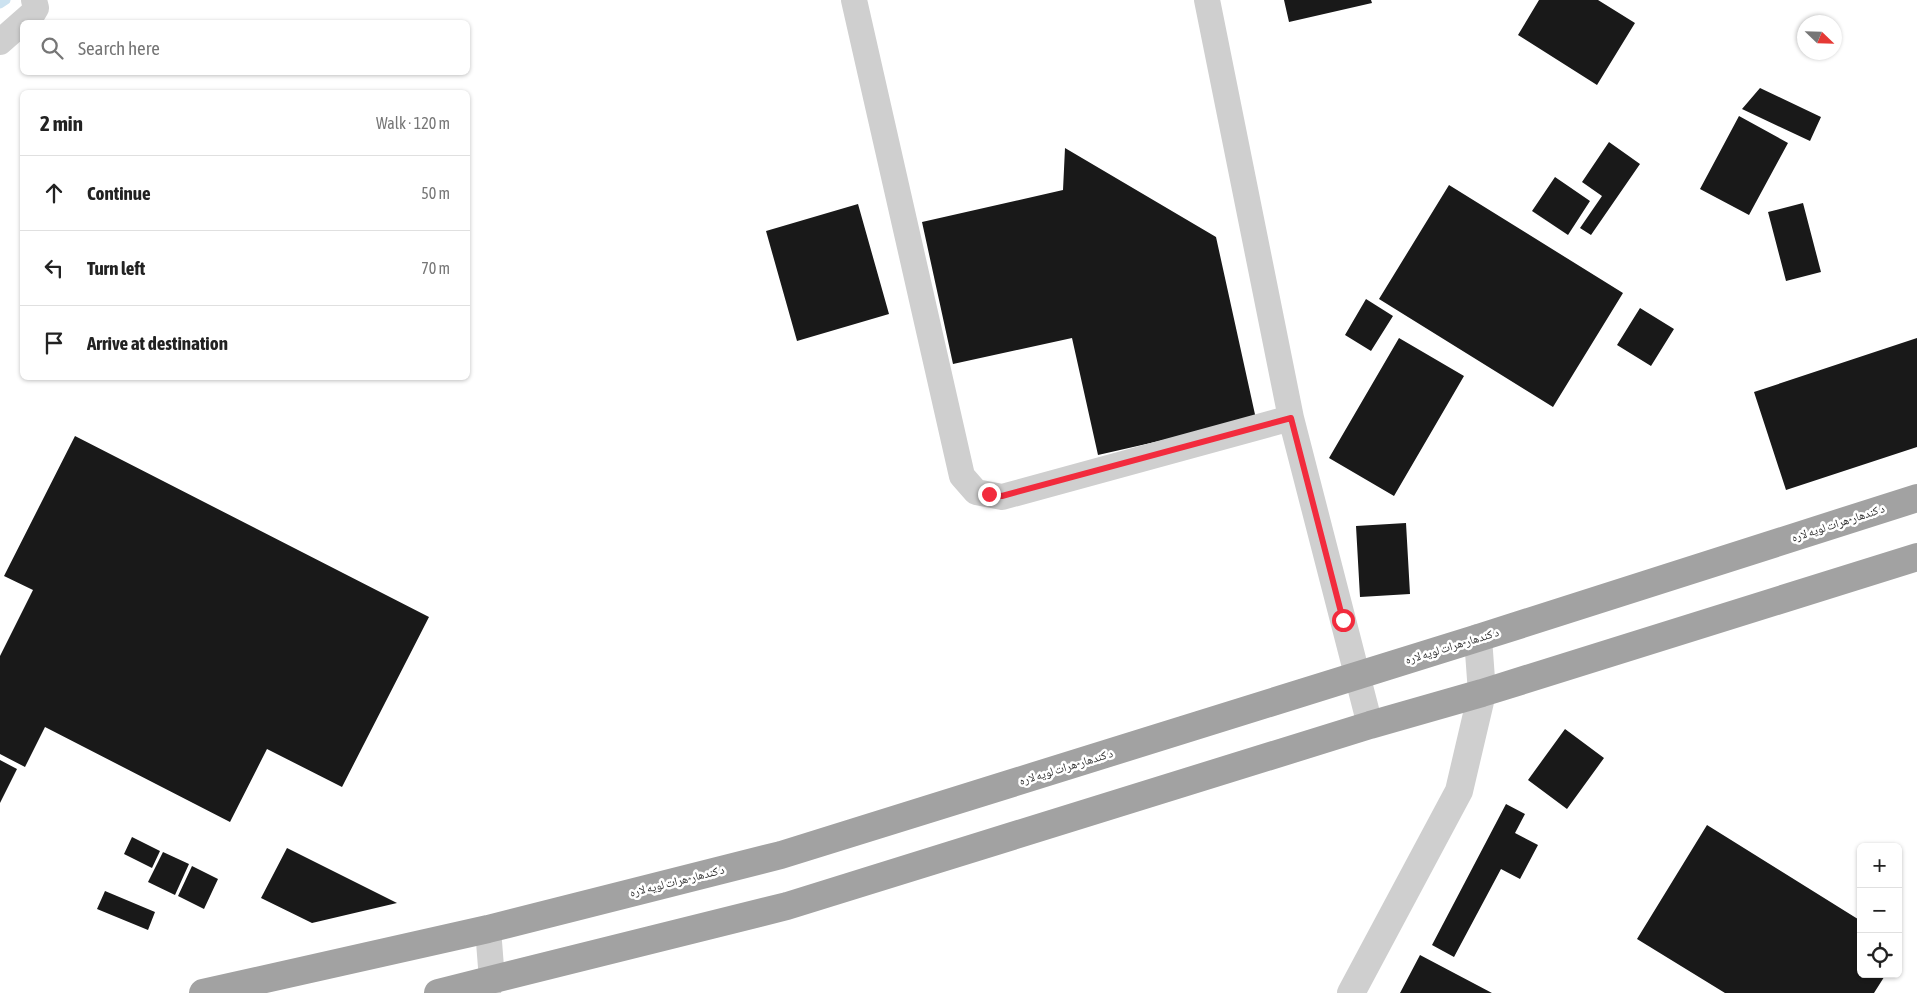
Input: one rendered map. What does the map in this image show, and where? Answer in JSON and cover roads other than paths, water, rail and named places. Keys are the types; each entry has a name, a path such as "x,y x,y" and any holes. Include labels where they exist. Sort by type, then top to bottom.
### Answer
{"highway":[{"name":"د کندهار-هرات لويه لاره","path":"203,993 488,929 780,856 1358,676 1917,498"},
{"path":"438,993 489,987 787,906 1370,725 1482,693 1917,557"}],"street":[{"path":"25,20 36,8 34,0"},
{"path":"854,0 962,476 976,492 1002,496 1291,418"},
{"path":"1207,0 1291,418 1370,725"},
{"path":"0,42 20,24"},
{"path":"1351,993 1459,791 1482,693 1478,638"},
{"path":"488,929 489,987"}],"waterway":[{"path":"0,4 6,0"}]}
